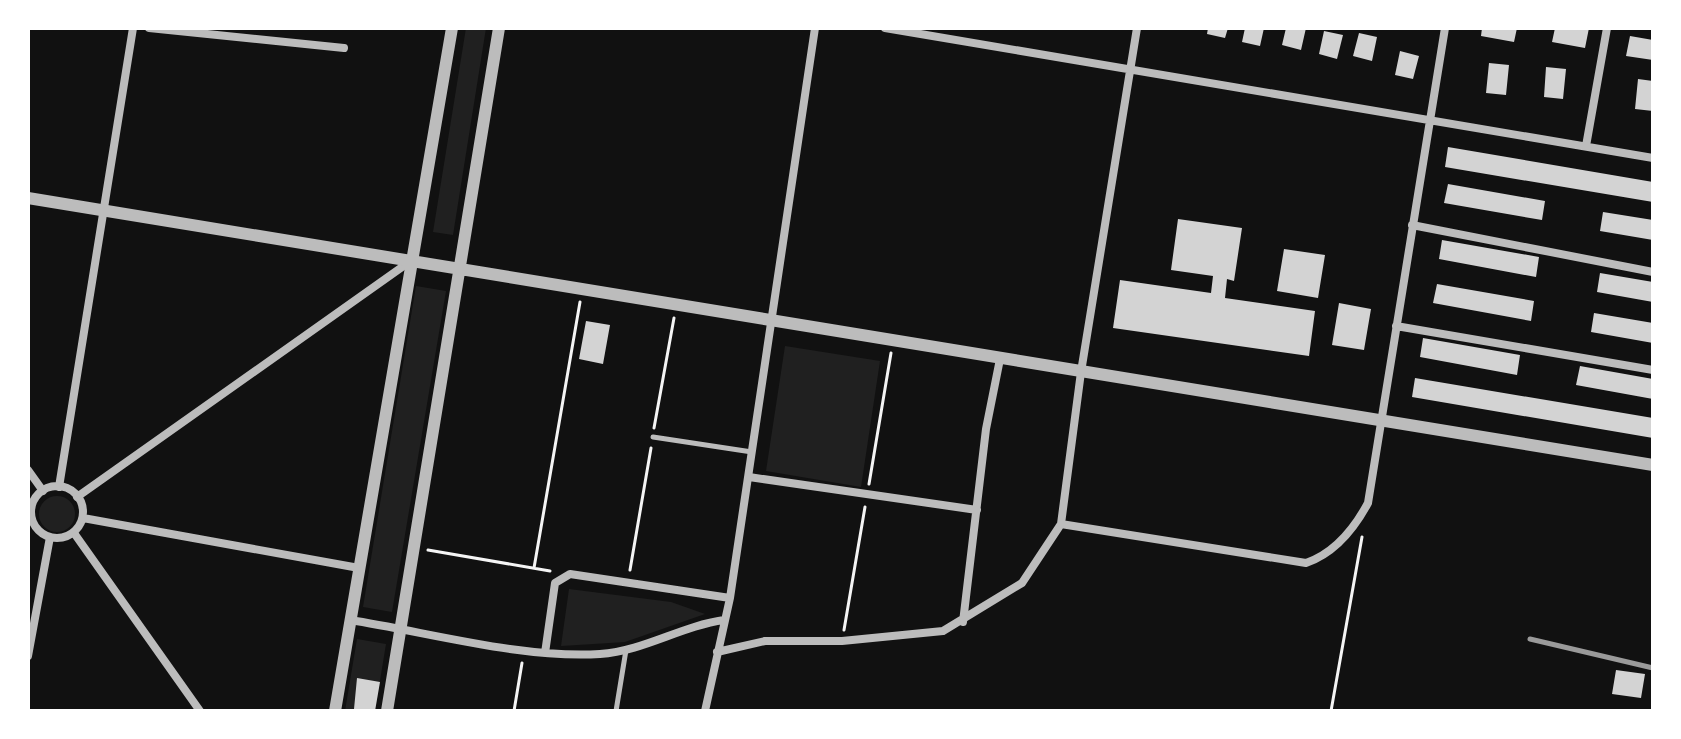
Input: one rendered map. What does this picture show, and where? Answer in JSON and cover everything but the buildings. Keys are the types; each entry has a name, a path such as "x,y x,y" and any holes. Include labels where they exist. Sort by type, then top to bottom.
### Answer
{"street":[{"path":"59,487 133,28"},
{"path":"149,28 344,48"},
{"path":"335,711 452,28"},
{"path":"387,711 499,28"},
{"path":"705,711 730,598 815,28"},
{"path":"885,28 1653,158"},
{"path":"717,652 765,641 842,641 917,636 943,631 963,622 1022,583 1061,524 1081,372 1137,28"},
{"path":"1061,524 1306,563 1332,550 1357,524 1368,503 1445,28"},
{"path":"1586,146 1607,28"},
{"path":"28,198 1653,465"},
{"path":"1412,225 1653,272"},
{"path":"77,497 412,260"},
{"path":"1396,326 1653,370"},
{"path":"963,622 986,429 1000,359"},
{"path":"28,470 43,491"},
{"path":"749,477 977,510"},
{"path":"59,487 77,497 83,518 74,533 66,537 50,537 32,530 30,511 43,491 59,487"},
{"path":"83,518 359,568"},
{"path":"74,533 200,711"},
{"path":"28,656 50,537"},
{"path":"545,653 555,583 565,575 730,598"},
{"path":"350,620 545,653 599,654 626,650 706,622 724,620"}],"lane":[{"path":"653,437 753,452"},
{"path":"616,711 626,650"}],"path":[{"path":"534,568 582,290"},
{"path":"1331,711 1363,533"},
{"path":"413,547 565,575"},
{"path":"514,711 524,649"}],"shaded area":[{"path":"466,28 486,28 453,235 433,232"},
{"path":"416,286 446,291 392,612 363,607"},
{"path":"785,346 880,361 861,487 766,471"},
{"path":"57,496 69,502 75,514 69,526 57,532 45,526 39,514 45,502"},
{"path":"569,589 671,602 705,614 625,642 561,646"},
{"path":"357,639 386,644 375,711 345,711"}],"railway":[{"path":"1530,639 1653,668"}]}
